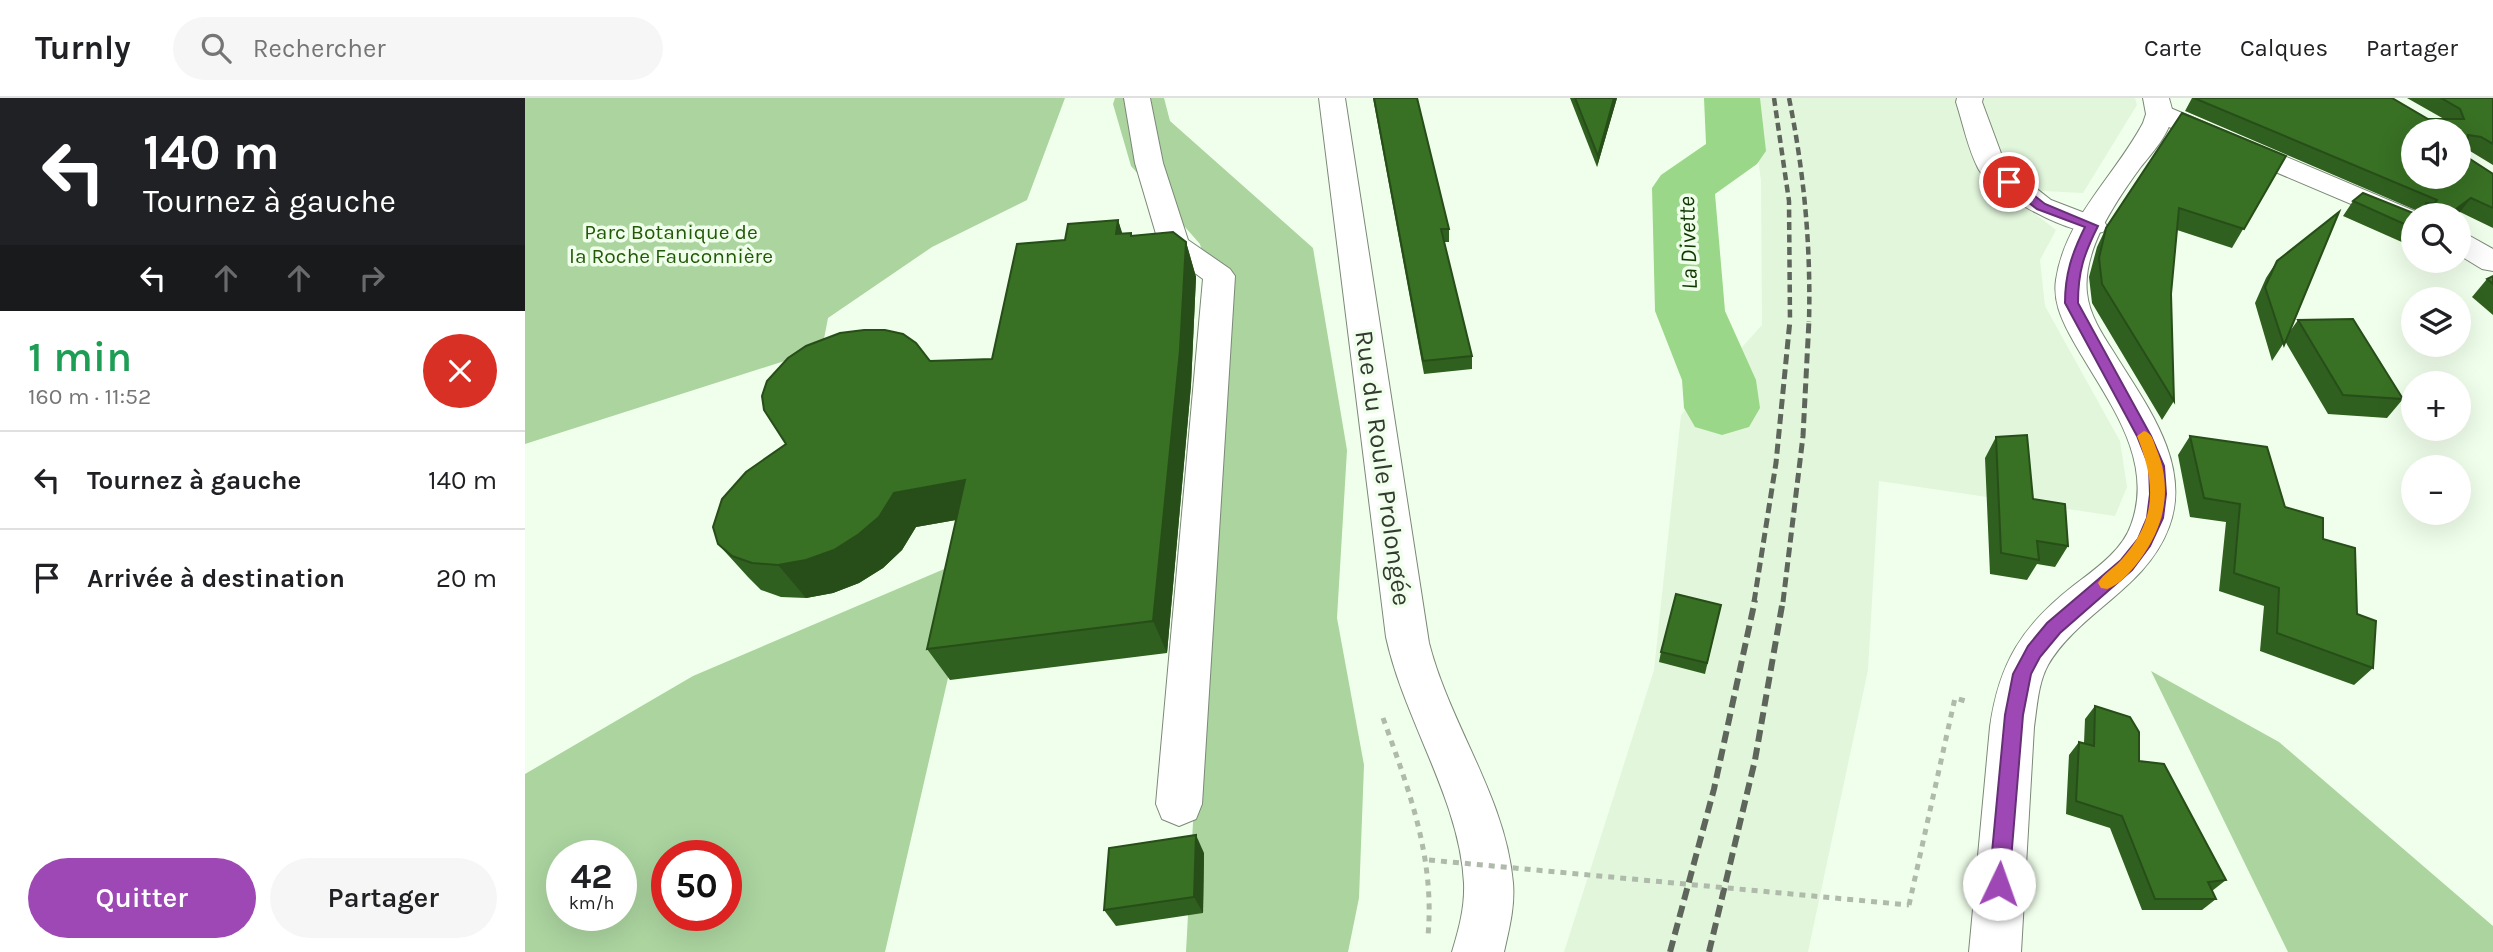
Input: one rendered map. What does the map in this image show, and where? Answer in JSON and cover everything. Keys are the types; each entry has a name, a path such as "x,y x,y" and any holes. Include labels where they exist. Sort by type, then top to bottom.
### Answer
{"street":[{"path":"1137,98 1149,163 1174,244 1220,276 1179,804"},
{"name":"Rue du Roule Prolongée","path":"1332,98 1406,637 1420,686 1478,826 1488,863 1488,906 1478,952"},
{"path":"1970,98 1969,102 1992,168 2041,206 2092,226"},
{"path":"1995,952 2002,829 2014,715 2022,674 2034,651 2053,628 2127,565 2139,550 2155,518 2157,466 2144,436 2071,303 2071,282 2076,256 2109,193 2145,142 2157,106 2401,215"},
{"path":"2471,249 2493,262"}],"path":[{"path":"1427,943 1430,924 1429,860 1909,905 1951,713"}],"shaded area":[{"path":"1750,98 2135,98 2137,105 2083,193 2043,191 2021,203 2056,230 2040,260 2045,306 2120,441 2127,487 2115,516 1879,481 1868,670 1808,952 1564,952 1654,670 1681,415 1762,325 1761,181"}],"green space":[{"name":"Parc Botanique de la Roche Fauconnière","path":"525,98 1065,98 1027,200 932,247 828,318 822,349 525,444"},
{"path":"1115,98 1164,98 1170,121 1313,248 1347,450 1337,618 1364,765 1359,898 1348,952 1186,952 1198,730 1214,297 1200,244 1131,166 1113,104"},
{"path":"949,567 971,578 885,952 525,952 525,774 693,676"},
{"path":"2151,671 2279,742 2493,926 2493,952 2288,952"}],"building":[{"path":"1374,98 1417,98 1449,229 1441,229 1472,356 1423,361"},
{"path":"1575,98 1614,98 1598,156"},
{"path":"2194,98 2392,98 2428,119 2401,119 2401,185"},
{"path":"2441,98 2493,98 2493,144 2481,137 2471,135 2471,119 2464,119 2460,109"},
{"path":"2182,113 2286,156 2244,229 2179,208 2171,294 2174,401 2102,284 2099,258 2106,228"},
{"path":"2471,160 2493,174 2493,208 2471,198 2464,203 2435,203 2437,200 2411,189 2471,189"},
{"path":"2363,193 2401,208 2401,223 2353,201"},
{"path":"2339,212 2284,345 2265,287 2277,261"},
{"path":"1118,220 1116,234 1131,233 1131,236 1173,232 1186,242 1180,350 1153,621 927,649 965,480 894,493 879,517 859,534 834,550 806,560 778,565 752,563 732,556 718,544 713,527 722,499 746,472 786,444 764,410 762,396 767,381 788,358 806,346 840,333 885,330 903,334 916,343 930,361 992,359 1017,244 1065,240 1068,224"},
{"path":"2353,319 2401,399 2343,395 2298,320"},
{"path":"2027,435 2033,499 2065,504 2068,546 2037,541 2039,560 2001,553 1996,437"},
{"path":"2190,436 2267,447 2285,507 2323,518 2323,539 2355,548 2357,614 2376,621 2373,668 2277,633 2279,588 2234,573 2240,504 2204,498"},
{"path":"1676,594 1721,605 1707,663 1661,652"},
{"path":"2095,706 2130,717 2139,732 2139,761 2164,764 2226,880 2208,882 2216,899 2155,899 2122,816 2076,801 2079,742 2094,746"},
{"path":"1196,835 1194,897 1104,910 1109,848"}],"waterway":[{"name":"La Divette","path":"1722,408 1719,380 1690,311 1683,188 1736,151 1732,98"}],"railway":[{"path":"1774,98 1789,201 1790,320"},
{"path":"1789,98 1805,209 1809,320"},
{"path":"1754,602 1776,463 1790,320"},
{"path":"1783,602 1803,436 1809,320"},
{"path":"1670,952 1714,789 1755,600"},
{"path":"1709,952 1755,760 1783,600"}],"slow traffic":[{"path":"2107,583 2127,565 2144,542 2155,518 2157,466 2144,436"}],"route":[{"path":"1999,884 2014,715 2022,674 2034,651 2053,628 2127,565 2144,542 2155,518 2158,494 2157,466 2144,436 2071,303 2071,282 2076,256 2092,226 2041,206 2009,182"}]}
